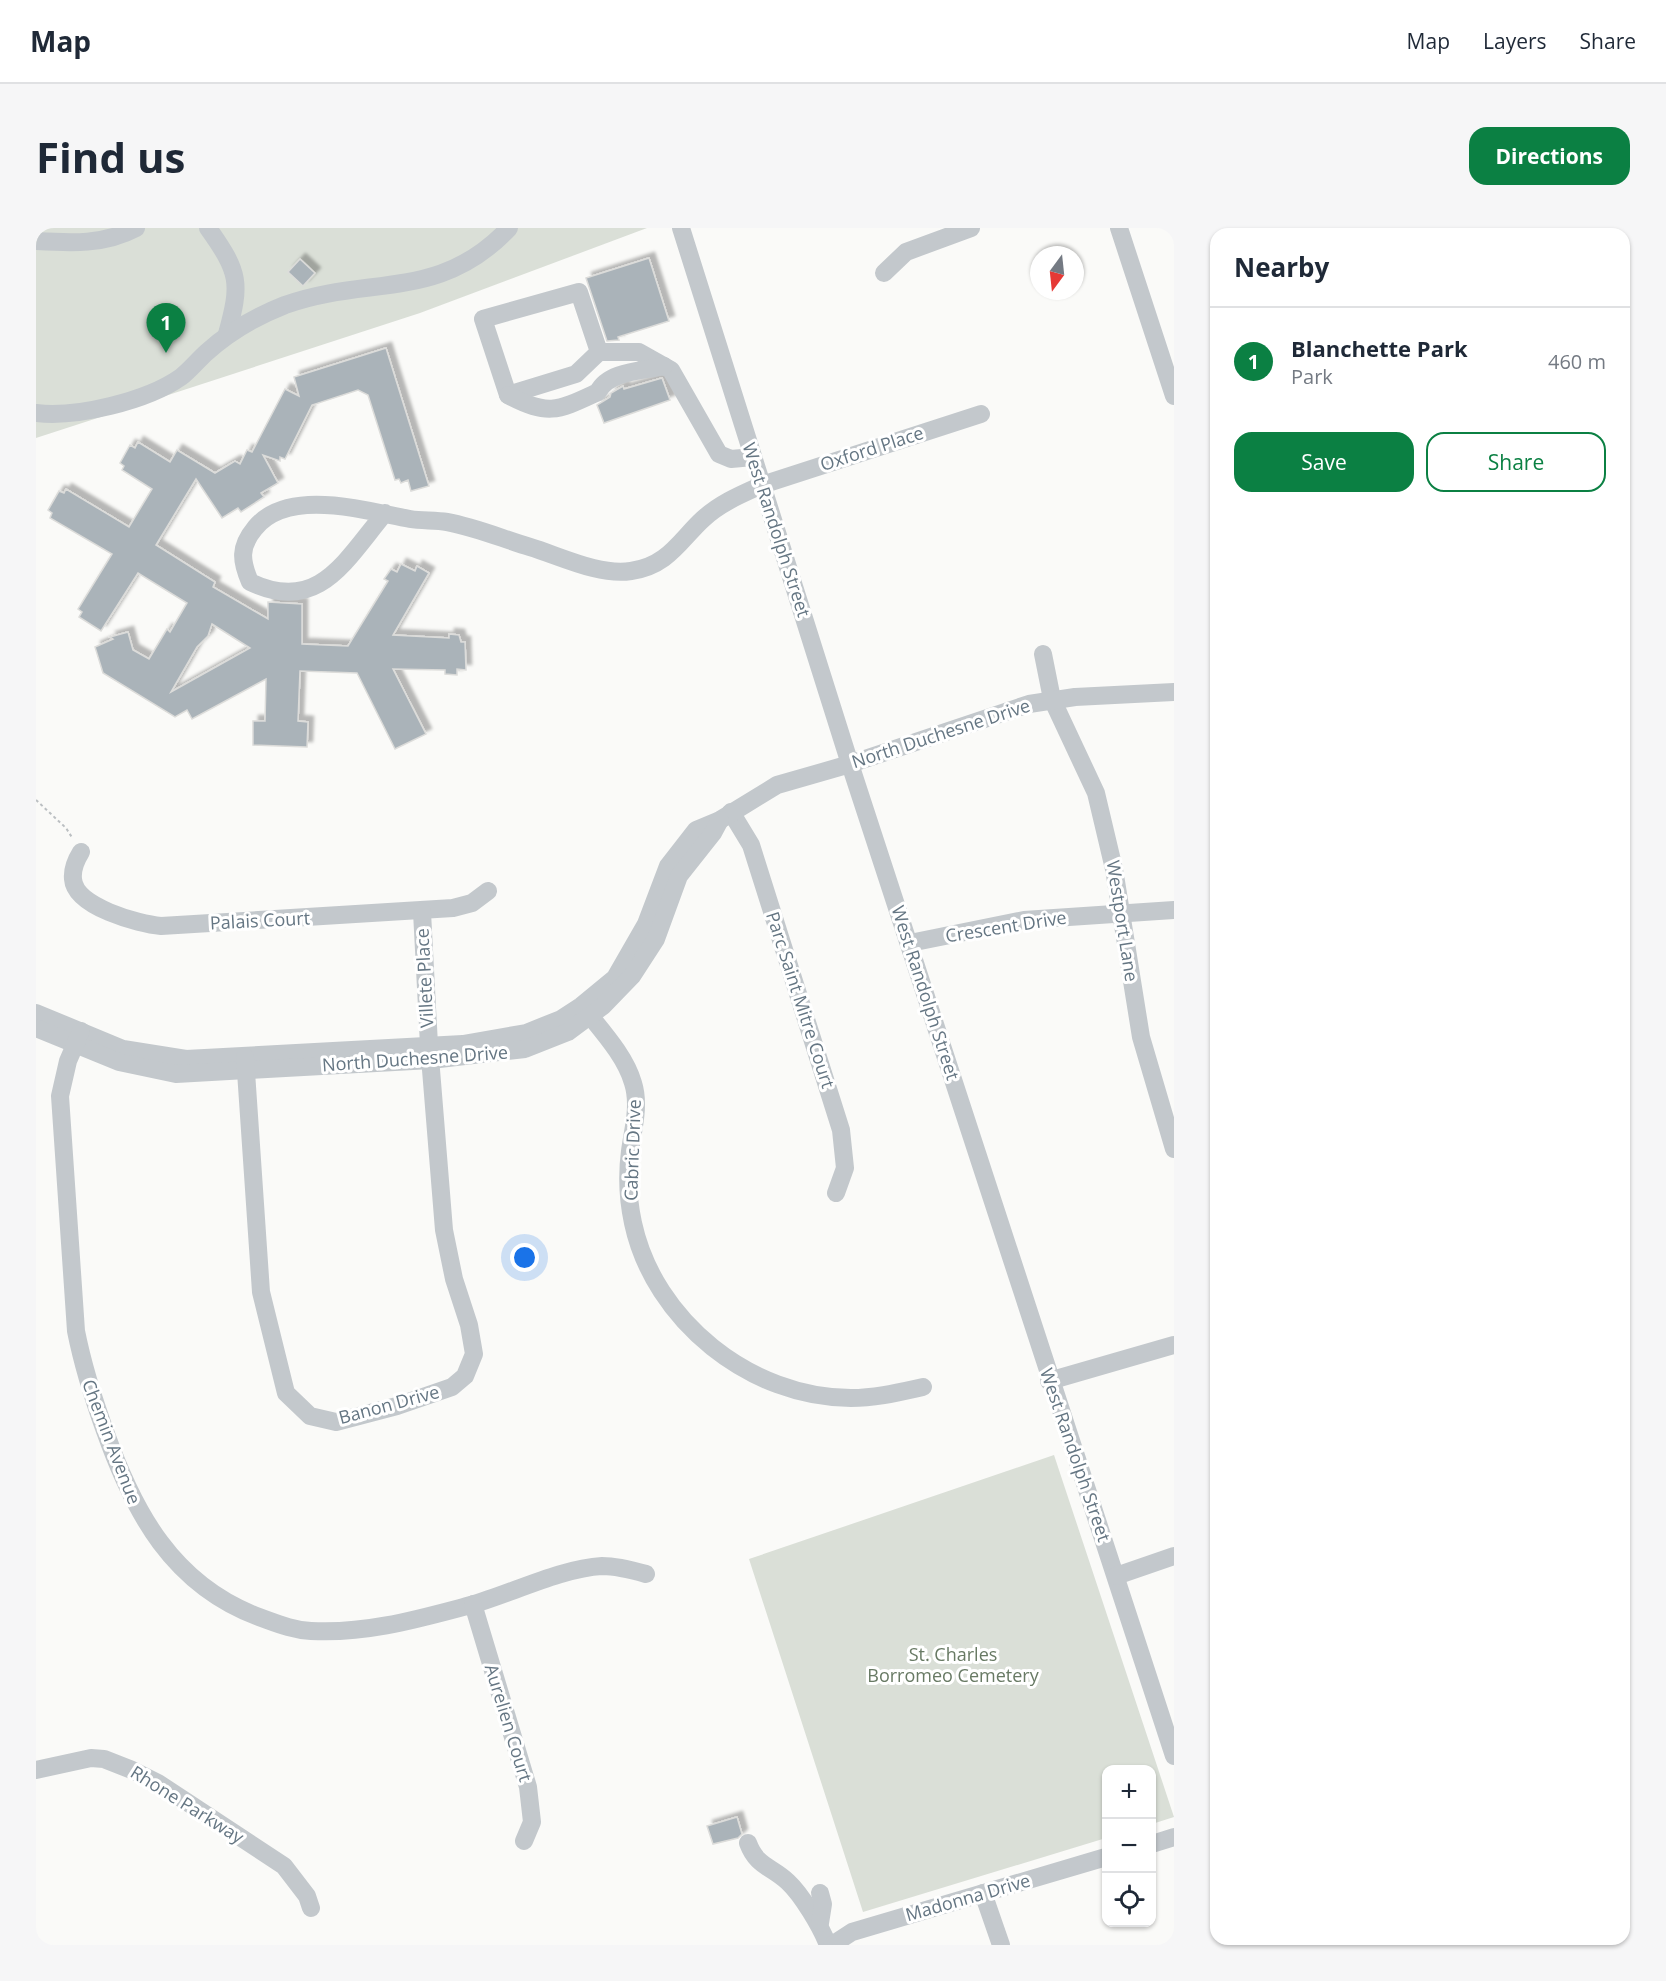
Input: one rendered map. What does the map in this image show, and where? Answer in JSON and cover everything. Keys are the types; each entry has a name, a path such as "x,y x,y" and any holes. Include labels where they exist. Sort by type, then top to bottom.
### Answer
{"street":[{"path":"36,241 84,244 124,234 136,228"},
{"path":"208,228 225,255 236,281 237,298 227,334"},
{"path":"36,413 51,415 88,410 147,394 181,377 227,334 285,305 319,297 410,284 445,274 474,258 509,228"},
{"name":"West Randolph Street","path":"681,228 850,764 910,943 1049,1381 1116,1576 1174,1756"},
{"path":"884,273 906,252 971,228"},
{"path":"1119,228 1174,396"},
{"path":"599,352 579,292 483,319 508,395 529,407 554,411 598,392 603,383 612,377 664,366"},
{"path":"508,395 576,374 599,352 639,352 671,370 719,454 731,459 753,457"},
{"name":"Oxford Place","path":"385,513 327,581 309,590 270,592 250,582 241,561 248,536 265,516 286,507 333,506 385,513 411,519 446,522 600,569 631,571 659,562 685,541 703,519 729,500 762,484 981,414"},
{"name":"Westport Lane","path":"1042,654 1052,699 1096,793 1114,869 1119,913 1141,1037 1174,1149"},
{"name":"North Duchesne Drive","path":"36,1028 144,1054 246,1064 430,1053 526,1033 561,1018 586,1011 627,961 646,924 660,882 677,853 696,830 725,816 777,785 850,764 1029,704 1052,699 1174,692"},
{"name":"Parc Saint Mitre Court","path":"725,816 751,845 842,1130 845,1168 836,1193"},
{"name":"Palais Court","path":"81,852 75,864 73,880 76,889 87,899 111,913 144,925 422,912 472,903 488,891"},
{"name":"Crescent Drive","path":"910,943 1024,920 1174,910"},
{"name":"Villete Place","path":"422,912 430,1053"},
{"name":"Cabric Drive","path":"586,1011 633,1081 635,1110 629,1168 630,1200 636,1236 655,1283 686,1324 712,1347 756,1374 806,1393 852,1398 923,1387"},
{"name":"North Duchesne Drive","path":"36,1013 79,1037"},
{"name":"Chemin Avenue","path":"79,1037 63,1074 60,1096 80,1360 122,1479 138,1511 157,1540 189,1575 242,1611 292,1628 328,1631 390,1627 473,1604 580,1569 614,1567 646,1574"},
{"name":"Banon Drive","path":"246,1064 258,1272 264,1313 286,1393 310,1416 336,1422 442,1392 460,1382 472,1363 473,1345 454,1279 444,1230 430,1053"},
{"path":"1049,1381 1174,1345"},
{"path":"1116,1576 1174,1556"},
{"name":"Aurelien Court","path":"473,1604 528,1787 532,1822 524,1841"},
{"name":"Rhone Parkway","path":"36,1770 91,1758 104,1759 158,1783 284,1866 307,1896 311,1908"},
{"path":"1156,1843 1174,1837"},
{"path":"748,1843 754,1857 790,1883 811,1916 820,1923 830,1945"},
{"name":"Madonna Drive","path":"830,1945 852,1932 1102,1858"},
{"path":"820,1893 823,1904 820,1923"},
{"path":"983,1893 1001,1945"}],"path":[{"path":"36,800 66,828 81,852"}],"green space":[{"path":"36,228 647,228 420,313 36,438"},
{"name":"St. Charles Borromeo Cemetery","path":"1054,1455 1174,1817 1156,1823 1156,1765 1102,1765 1102,1839 863,1912 749,1559"}],"building":[{"path":"649,258 669,321 618,337 619,340 607,341 586,278"},
{"path":"300,259 315,273 303,286 288,272"},
{"path":"386,348 429,486 411,491 408,480 401,483 399,479 395,480 368,395 358,390 312,405 285,459 280,457 280,461 263,455 278,483 261,493 264,497 241,512 238,508 222,518 196,479 156,545 215,582 213,587 268,619 268,602 302,604 302,644 348,646 388,581 384,579 391,569 397,572 401,564 415,571 417,566 429,573 393,635 449,638 449,634 459,635 461,642 465,642 466,670 457,669 457,675 445,674 445,670 393,669 426,734 395,749 357,673 300,671 298,721 308,722 307,747 253,745 253,721 265,721 266,679 192,719 187,710 175,717 103,673 95,647 113,639 110,637 128,632 133,650 149,659 167,629 170,632 187,603 138,573 101,631 79,617 82,612 78,609 112,554 50,518 52,513 48,510 59,491 64,493 66,489 129,527 152,489 122,470 124,466 120,463 130,445 135,448 138,442 170,462 177,450 215,473 235,461 240,464 247,450 252,452 285,389 299,396 294,377","holes":["212,624 250,648 171,692 197,647 208,636"]},
{"path":"662,378 670,400 604,423 597,405 610,397 611,393 623,386 624,389"},
{"path":"737,1817 742,1834 738,1838 713,1844 707,1826"}],"place":[{"name":"Blanchette Park","path":"166,353"}]}
